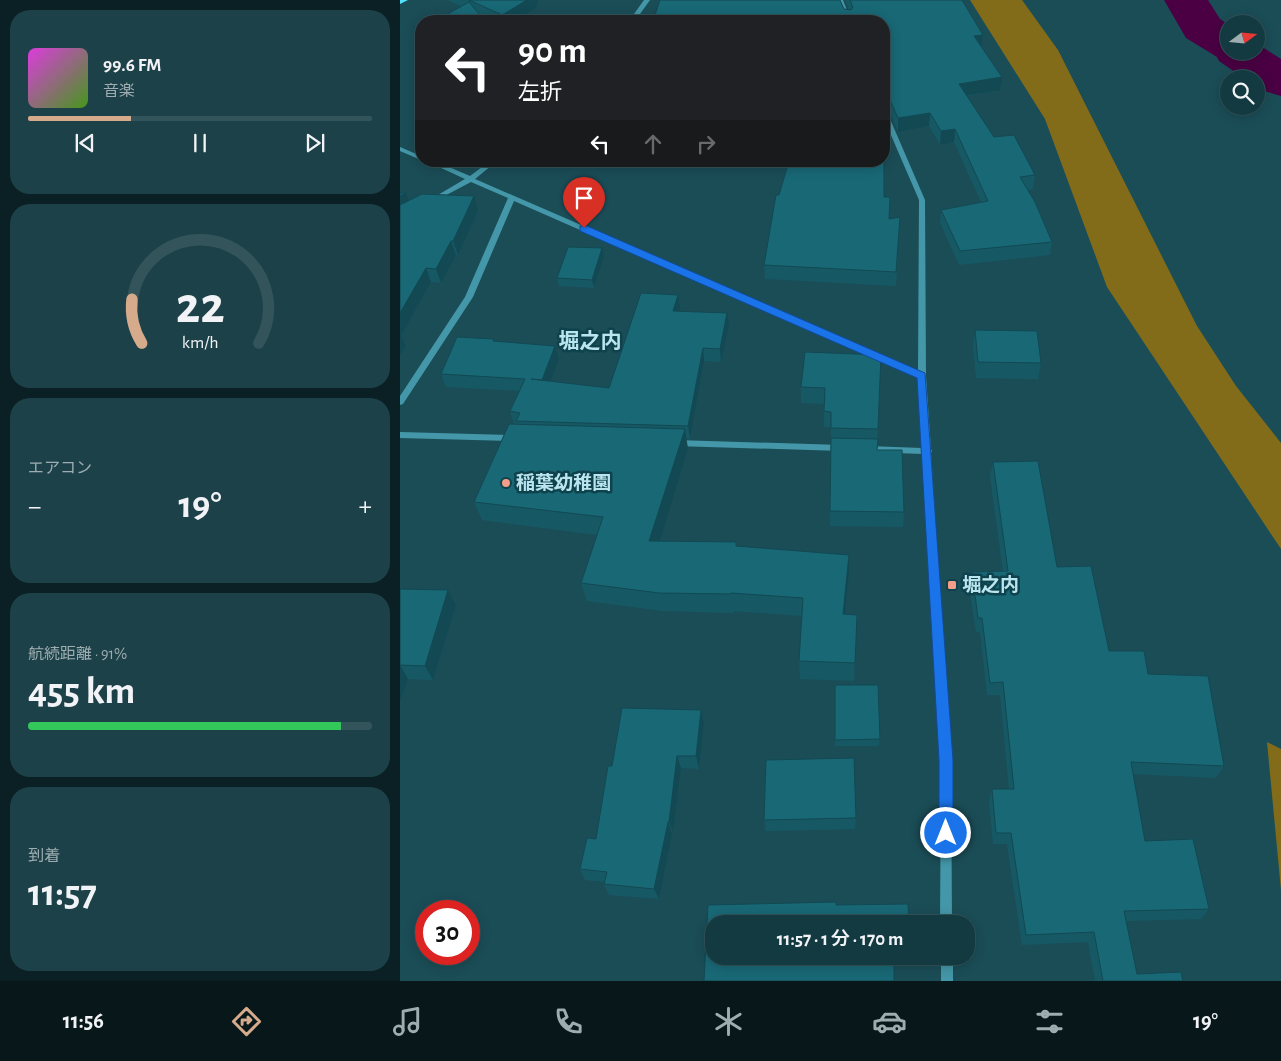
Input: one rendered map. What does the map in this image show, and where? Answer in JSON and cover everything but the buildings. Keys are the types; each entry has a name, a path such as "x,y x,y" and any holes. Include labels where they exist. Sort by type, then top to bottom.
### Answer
{"main road":[{"path":"400,2 404,0"}],"street":[{"path":"636,15 647,0"},
{"path":"840,0 846,15"},
{"path":"890,126 922,200 922,376 946,760 946,915"},
{"path":"400,149 415,155"},
{"path":"443,167 922,376"},
{"path":"424,206 471,179 486,167"},
{"path":"400,402 469,297 512,198"},
{"path":"400,435 520,439"},
{"path":"669,443 848,448"},
{"path":"858,448 928,451"},
{"path":"947,965 947,981"}],"shaded area":[{"path":"970,0 1022,0 1058,50 1197,326 1236,386 1281,443 1281,549 1107,287 1045,119"},
{"path":"1267,742 1281,749 1281,890"}],"waterway":[{"path":"1186,0 1202,28 1220,40"},
{"path":"1250,60 1281,81"}],"place":[{"name":"稲葉幼稚園","path":"506,483"},
{"name":"堀之内","path":"952,585"}],"district":[{"name":"堀之内","path":"590,341"}],"route":[{"path":"584,228 922,376 946,760 946,833"}]}
